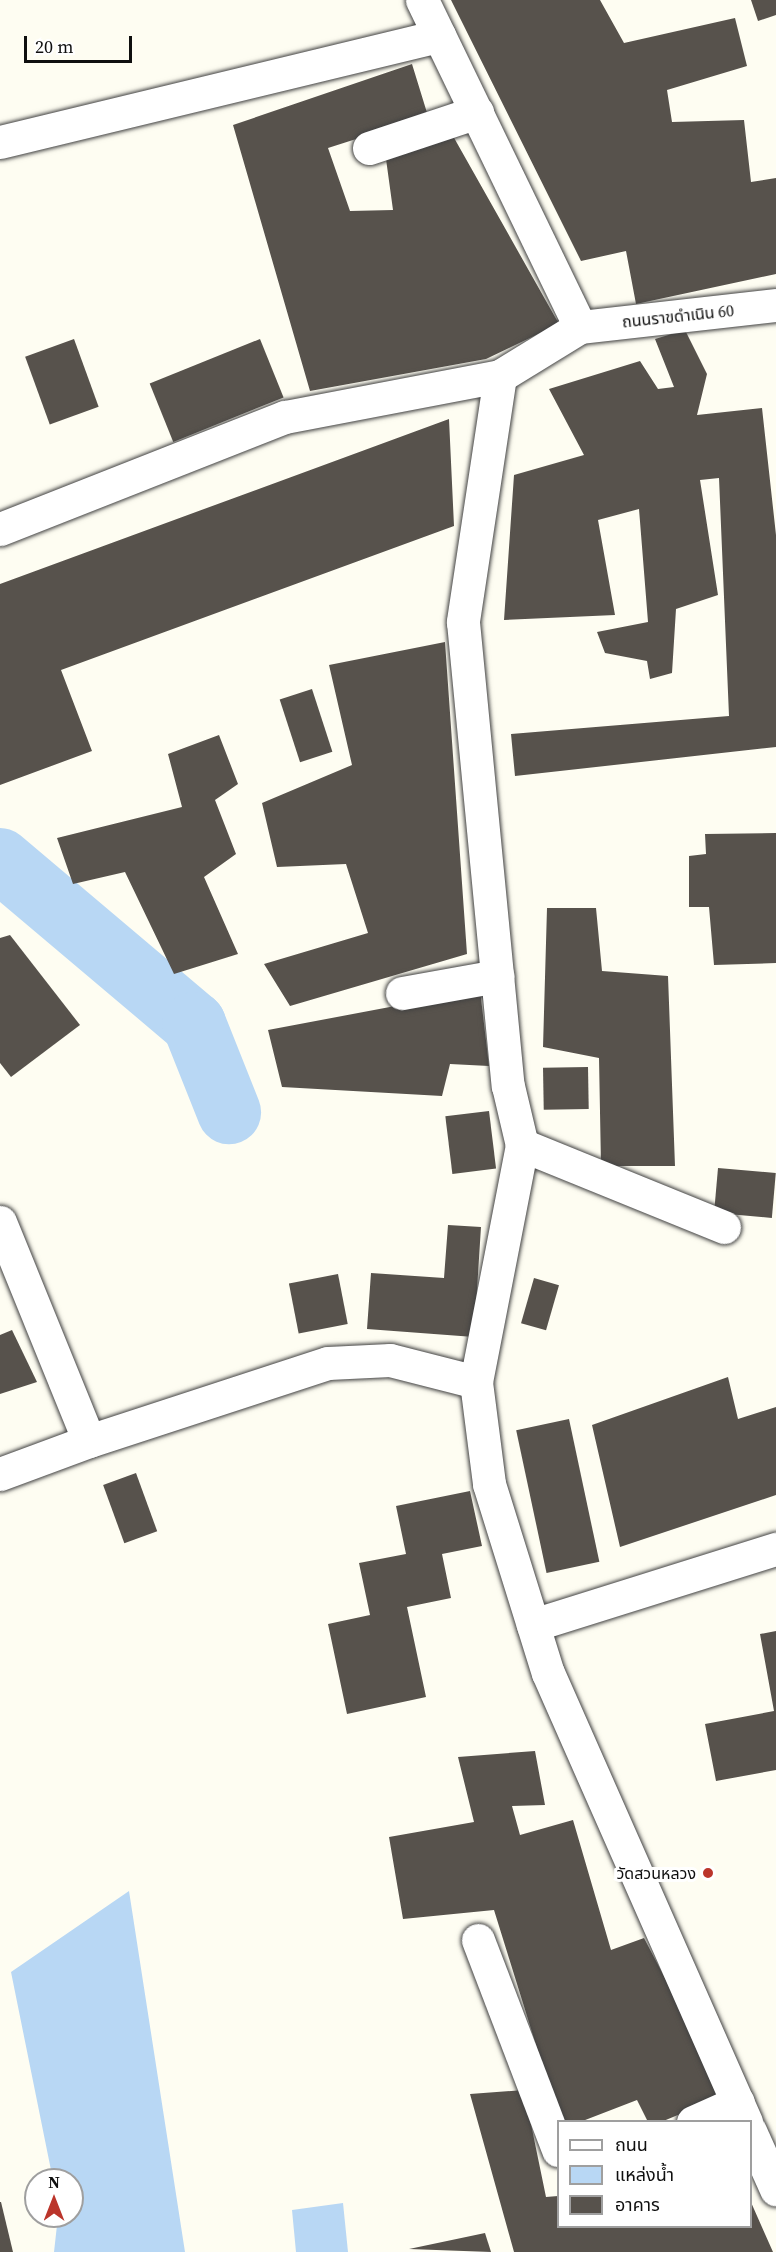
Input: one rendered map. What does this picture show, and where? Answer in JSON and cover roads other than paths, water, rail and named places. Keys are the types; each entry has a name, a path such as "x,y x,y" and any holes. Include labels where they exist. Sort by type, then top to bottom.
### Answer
{"street":[{"path":"0,529 285,417 500,376 580,327 422,0"},
{"path":"0,142 440,36"},
{"path":"369,148 477,112"},
{"name":"ถนนราขดำเนิน 60","path":"580,327 776,305"},
{"path":"500,376 463,622 508,1086 522,1145 476,1382 489,1484 548,1672 745,2118 710,2120"},
{"path":"402,993 497,976"},
{"path":"522,1145 724,1227"},
{"path":"0,1222 88,1441"},
{"path":"0,1474 88,1441 328,1363 390,1360 476,1382"},
{"path":"533,1625 776,1549"},
{"path":"478,1941 557,2147"},
{"path":"752,2134 776,2189"}],"water":[{"path":"129,1891 185,2252 54,2252 57,2228 84,2228 84,2168 51,2168 11,1972"},
{"path":"343,2203 348,2252 296,2252 292,2210"}],"waterway":[{"path":"0,860 194,1024 229,1112"}],"place":[{"name":"วัดสวนหลวง","path":"708,1873"}]}
